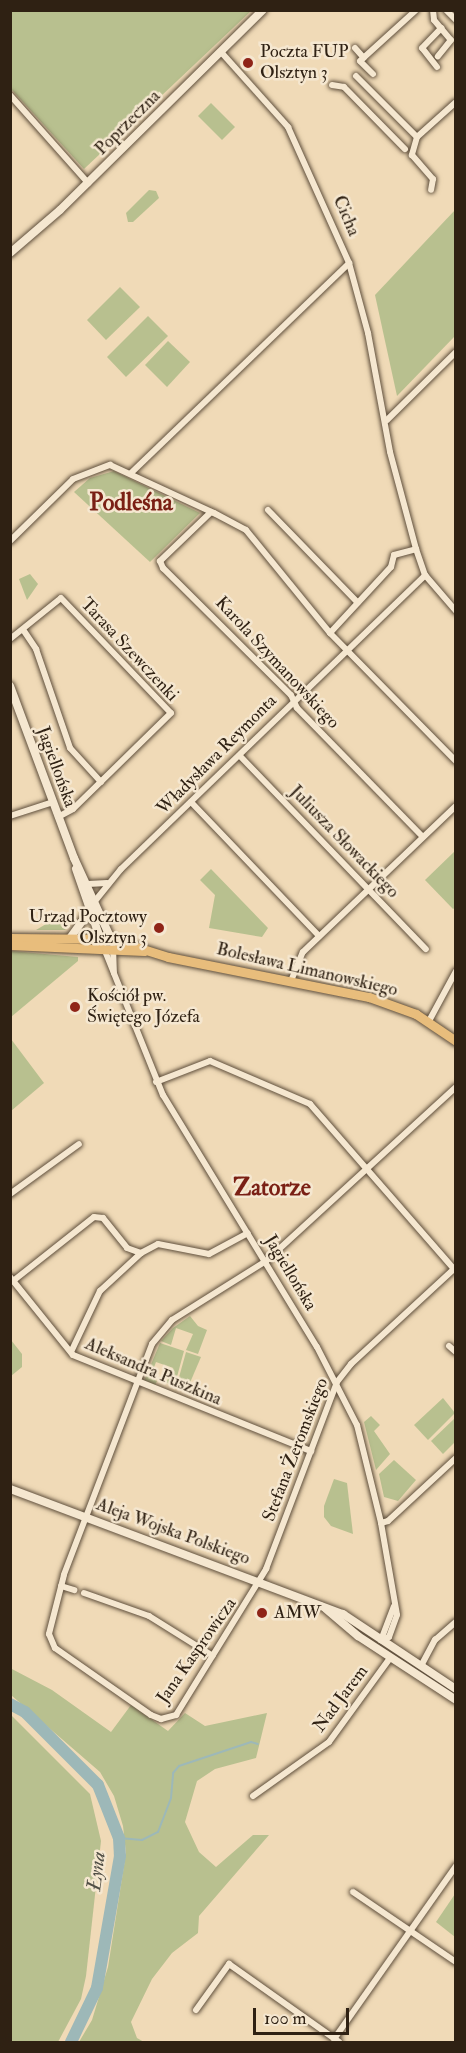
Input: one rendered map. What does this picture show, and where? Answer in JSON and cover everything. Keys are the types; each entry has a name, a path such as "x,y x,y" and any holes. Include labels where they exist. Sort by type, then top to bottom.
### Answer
{"main road":[{"name":"Bolesława Limanowskiego","path":"10,938 111,939 144,951 369,997 429,1022 456,1041"},
{"name":"Bolesława Limanowskiego","path":"10,945 144,951"},
{"name":"Aleja Wojska Polskiego","path":"10,1489 260,1581 324,1607 378,1644 421,1665 456,1689"},
{"name":"Aleja Wojska Polskiego","path":"378,1644 390,1658 456,1700"}],"street":[{"name":"Poprzeczna","path":"10,253 88,183 263,10"},
{"path":"373,74 360,61 416,10"},
{"path":"433,10 434,20 451,42 438,56"},
{"path":"447,10 456,20"},
{"path":"437,67 422,48 441,28"},
{"path":"355,48 364,58"},
{"name":"Cicha","path":"221,52 288,127 349,263 387,420 390,452 425,575"},
{"path":"357,76 417,137"},
{"path":"332,85 345,87 405,149"},
{"path":"10,95 88,183"},
{"path":"432,190 433,179 412,155 417,137 456,102"},
{"path":"374,116 385,105"},
{"path":"131,474 246,360 349,263"},
{"path":"387,420 456,352"},
{"path":"10,541 73,479 112,465 211,512 246,530 330,633 456,761"},
{"path":"268,510 358,603"},
{"name":"Karola Szymanowskiego","path":"211,512 160,561 163,568 294,700 297,708 422,836"},
{"path":"330,633 391,567 394,555 416,549"},
{"path":"425,575 456,611"},
{"name":"Władysława Reymonta","path":"95,901 107,883 240,756 346,649 425,575"},
{"name":"Tarasa Szewczenki","path":"10,639 24,631 61,598 171,713 69,813 58,818"},
{"path":"24,631 36,649 70,748 101,782"},
{"name":"Jagiellońska","path":"10,686 74,858 100,938 109,950"},
{"name":"Juliusza Słowackiego","path":"240,756 426,948"},
{"path":"10,816 52,802"},
{"path":"191,802 319,936"},
{"path":"291,981 300,957 319,936 456,806"},
{"name":"Jagiellońska","path":"74,858 88,884 111,939 109,950 114,973 156,1082 337,1382 360,1434 381,1523 394,1606 378,1644"},
{"path":"88,884 107,883"},
{"path":"70,938 90,910"},
{"path":"429,1022 456,971"},
{"path":"156,1082 210,1061 310,1104 455,1269"},
{"name":"Jana Kasprowicza","path":"260,1581 176,1714 156,1718 50,1642 61,1586 85,1517 152,1344 172,1320 266,1261 456,1087"},
{"path":"10,1194 79,1144"},
{"name":"Aleksandra Puszkina","path":"141,1253 131,1251 104,1218 94,1217 12,1279 71,1352 136,1382 311,1451"},
{"path":"71,1352 100,1291 141,1253 158,1244 209,1254 248,1233"},
{"name":"Stefana Żeromskiego","path":"260,1581 337,1382 351,1364 455,1269"},
{"path":"449,1346 456,1352"},
{"path":"381,1523 388,1521 456,1458"},
{"path":"61,1586 74,1590"},
{"path":"84,1593 149,1616 213,1656"},
{"path":"421,1665 435,1640 456,1622"},
{"name":"Nad Jarem","path":"253,1796 329,1742 390,1658"},
{"path":"196,2010 229,1964 337,2041 410,1930 456,1866"},
{"path":"353,1892 456,1962"}],"green space":[{"path":"11,10 251,11 84,169 11,89"},
{"path":"211,103 235,127 222,140 198,116"},
{"path":"149,190 156,191 159,198 133,222 128,222 126,213"},
{"path":"455,210 455,336 397,396 375,295"},
{"path":"120,287 140,307 106,340 87,320"},
{"path":"148,316 168,336 126,377 107,357"},
{"path":"168,341 190,362 167,387 145,365"},
{"path":"114,471 200,513 150,562 74,492 90,478"},
{"path":"30,574 38,584 27,600 19,579"},
{"path":"455,851 456,907 453,909 425,880"},
{"path":"211,869 268,928 262,937 209,928 215,895 200,880"},
{"path":"61,915 68,927 60,925 66,930 36,930"},
{"path":"11,951 78,957 78,961 11,1017"},
{"path":"11,1039 44,1083 10,1111"},
{"path":"190,1316 198,1326 207,1330 198,1354 186,1350 193,1334 176,1328 171,1345 161,1341 173,1328"},
{"path":"11,1340 22,1354 22,1367 11,1376"},
{"path":"160,1343 184,1351 175,1384 166,1383 173,1368 156,1362 150,1378 157,1381 155,1385 144,1381"},
{"path":"186,1352 201,1357 189,1385 180,1385 178,1381"},
{"path":"443,1398 455,1413 428,1440 414,1425"},
{"path":"371,1416 380,1425 374,1431 390,1454 376,1470 364,1422"},
{"path":"455,1418 455,1442 443,1454 431,1441"},
{"path":"394,1460 416,1480 398,1501 384,1497 379,1474"},
{"path":"334,1479 347,1483 353,1534 331,1526 324,1517 324,1506"},
{"path":"10,1668 52,1690 111,1732 131,1705 168,1731 185,1713 205,1726 267,1713 256,1758 215,1769 197,1781 185,1822 199,1852 216,1867 253,1835 269,1835 199,1916 198,1933 172,1953 152,1979 131,2022 137,2038 144,2042 79,2042 92,2020 108,1967 126,1853 123,1826 114,1796 100,1772 11,1695"},
{"path":"11,1715 90,1794 101,1841 86,1976 81,1999 58,2042 11,2042"},
{"path":"455,1894 456,1937 436,1922"}],"waterway":[{"name":"Łyna","path":"10,1704 25,1712 98,1785 119,1838 120,1856 97,1988 71,2042"},
{"path":"119,1838 142,1840 158,1832 171,1798 173,1773 179,1766 251,1742 258,1744"}],"place":[{"name":"Poczta FUP Olsztyn 3","path":"248,63"},
{"name":"Urząd Pocztowy Olsztyn 3","path":"159,928"},
{"name":"Kościół pw. Świętego Józefa","path":"75,1007"},
{"name":"AMW","path":"262,1613"}],"district":[{"name":"Podleśna","path":"131,503"},
{"name":"Zatorze","path":"272,1188"}]}
